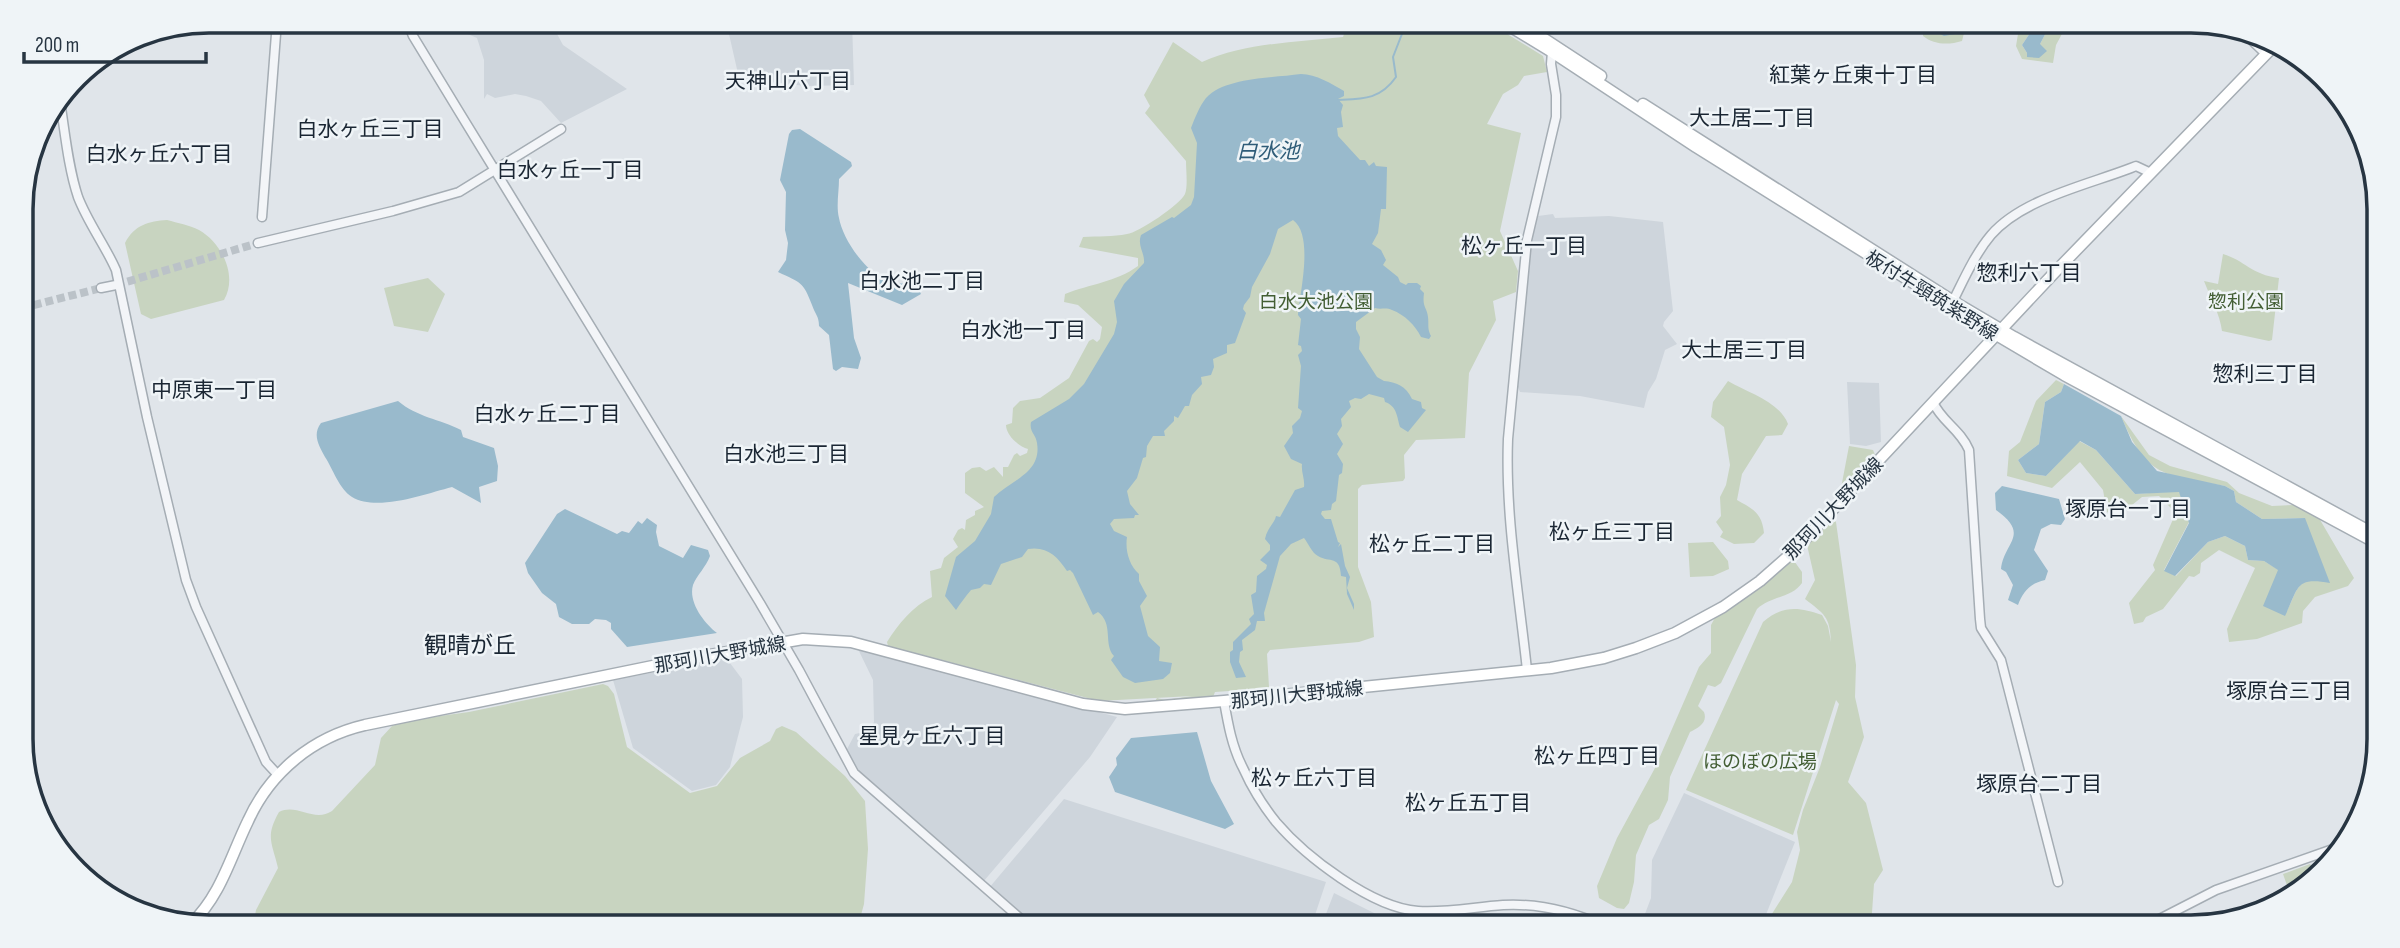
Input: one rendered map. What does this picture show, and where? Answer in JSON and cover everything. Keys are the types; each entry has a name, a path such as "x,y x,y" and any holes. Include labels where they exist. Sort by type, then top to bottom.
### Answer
{"main road":[{"name":"板付牛頸筑紫野線","path":"1521,33 1696,147 2076,381 2367,538"},
{"name":"板付牛頸筑紫野線","path":"1536,33 2000,333 2367,530"},
{"name":"那珂川大野城線","path":"201,914 220,886 253,810 278,775 313,746 355,727 687,659 782,642 811,639 851,642 1098,707 1136,709 1586,662 1636,648 1675,633 1735,599 1793,552 2269,51"}],"street":[{"path":"262,217 276,34"},
{"path":"412,34 782,642 854,773 1016,915"},
{"path":"1527,670 1507,466 1508,439 1527,240 1556,117 1552,52"},
{"path":"62,113 78,195 116,270 147,417 186,580 195,607 266,762 278,775"},
{"path":"258,243 393,211 459,192 561,129"},
{"path":"1953,301 1988,238 2015,214 2034,204 2136,166 2151,173"},
{"path":"101,288 116,285"},
{"path":"1933,402 1937,412 1963,436 1969,450 1981,628 2001,660 2058,882"},
{"path":"1224,701 1230,733 1243,769 1276,822 1334,873 1370,898 1415,911 1532,905 1576,914"},
{"path":"2169,914 2216,890 2325,852"},
{"path":"2317,855 2318,859"}],"shaded area":[{"path":"467,34 557,34 563,45 627,89 561,123 541,101 526,96 515,94 495,98 487,94 484,99 484,60 477,38"},
{"path":"729,34 852,34 854,85 805,86 739,78"},
{"path":"1553,214 1555,218 1609,216 1663,222 1673,311 1663,326 1677,344 1665,350 1644,408 1580,396 1520,392 1518,387 1531,241 1538,216"},
{"path":"1847,382 1879,383 1881,442 1866,446 1850,444"},
{"path":"857,647 1117,717 1090,757 983,882 858,770 846,751 855,734 869,731 874,722 873,680"},
{"path":"727,659 742,679 743,717 730,767 716,785 692,791 633,748 613,680"},
{"path":"1684,793 1795,842 1766,914 1645,914 1651,898 1652,860"},
{"path":"1064,799 1326,882 1315,914 1022,915 989,888"},
{"path":"1334,893 1377,914 1326,914"}],"green space":[{"name":"白水大池公園","path":"1344,33 1506,33 1543,56 1547,72 1524,76 1518,85 1503,94 1487,124 1521,133 1500,231 1518,271 1516,292 1493,301 1496,320 1469,373 1465,438 1416,440 1404,455 1403,481 1362,485 1358,489 1358,567 1371,602 1374,637 1359,642 1270,650 1267,654 1269,687 1261,694 1238,694 1243,690 1215,692 1213,697 1206,699 1157,703 1157,698 1165,700 1192,696 1099,701 888,646 887,642 906,616 932,597 930,571 941,568 944,558 958,547 953,539 958,530 965,530 966,520 984,507 965,493 965,473 972,468 980,467 986,471 994,467 1003,477 1003,467 1008,467 1014,455 1027,453 1028,449 1013,440 1008,433 1006,425 1012,423 1013,408 1020,401 1040,398 1069,378 1089,341 1093,339 1097,342 1100,339 1102,327 1078,305 1064,302 1065,294 1112,279 1138,266 1138,258 1079,247 1083,237 1116,236 1132,232 1168,211 1185,194 1186,161 1145,113 1150,106 1144,95 1173,42 1202,62 1253,47 1343,37"},
{"path":"1923,33 1964,33 1962,41 1947,44 1937,43 1923,36"},
{"path":"2018,33 2030,33 2022,45 2027,53 2040,44 2046,33 2062,33 2056,45 2053,63 2022,59 2016,46"},
{"path":"167,220 199,230 215,243 228,271 228,291 224,300 151,319 141,314 125,243 133,232 143,225"},
{"name":"惣利公園","path":"2223,254 2262,274 2279,278 2272,340 2222,331 2204,281 2218,284"},
{"path":"428,278 445,294 428,332 394,326 384,288"},
{"path":"2056,380 2064,384 2061,392 2045,402 2039,444 2018,460 2026,473 2046,476 2079,441 2096,450 2135,494 2179,491 2189,522 2164,570 2176,576 2208,542 2225,536 2245,546 2248,560 2264,561 2279,570 2284,616 2303,583 2329,582 2304,518 2262,519 2236,502 2234,491 2225,486 2187,479 2160,470 2149,463 2140,452 2121,416 2149,455 2170,466 2227,482 2239,493 2272,506 2294,505 2319,518 2354,578 2348,586 2315,597 2303,611 2302,623 2257,639 2229,642 2227,629 2255,568 2219,550 2201,563 2200,573 2194,577 2189,576 2163,609 2146,617 2143,622 2134,624 2129,603 2155,570 2153,565 2174,517 2173,510 2159,496 2142,497 2117,517 2107,512 2103,490 2080,462 2052,488 2007,476 2009,451 2020,442 2036,401"},
{"path":"1728,381 1770,403 1784,416 1788,424 1782,435 1766,436 1742,474 1737,500 1756,512 1763,526 1764,533 1754,543 1734,544 1720,537 1723,532 1716,522 1721,516 1720,497 1726,485 1730,465 1724,427 1711,417 1713,402"},
{"path":"1849,446 1873,450 1876,457 1844,490 1841,488"},
{"name":"ほのぼの広場","path":"1835,515 1856,665 1855,697 1864,737 1848,782 1866,803 1883,870 1874,884 1872,914 1772,914 1792,882 1800,850 1797,832 1839,704 1836,700 1793,835 1686,790 1763,622 1784,610 1814,612 1822,615 1828,626 1831,642 1829,626 1825,616 1805,599 1815,580 1807,545"},
{"path":"1713,542 1728,561 1729,569 1713,576 1690,577 1688,543"},
{"path":"1792,558 1802,572 1802,583 1793,592 1757,609 1721,683 1715,687 1708,685 1698,706 1704,712 1705,719 1699,727 1690,732 1670,777 1668,800 1659,819 1649,825 1636,855 1629,903 1624,909 1617,908 1599,898 1597,886 1617,838 1655,768 1699,667 1711,653 1711,625 1717,614 1758,588"},
{"path":"603,684 614,694 627,747 690,793 717,786 740,758 770,741 776,729 782,726 796,732 845,776 865,801 868,849 861,915 255,915 278,868 271,834 279,812 292,810 319,815 332,811 375,765 381,738 392,726 411,720 469,712"},
{"path":"2310,864 2311,866 2287,886 2283,874"}],"water":[{"path":"2030,33 2046,33 2040,44 2047,51 2039,58 2027,57 2022,45"},
{"name":"白水池","path":"1301,74 1318,78 1344,91 1344,96 1338,99 1343,105 1343,127 1337,128 1338,136 1369,166 1374,162 1376,166 1387,167 1386,209 1381,209 1378,233 1372,244 1381,250 1386,260 1383,265 1398,277 1400,282 1406,285 1417,283 1421,286 1431,336 1429,339 1421,337 1405,318 1388,309 1375,308 1356,322 1360,337 1359,349 1377,377 1400,386 1412,399 1421,402 1422,408 1426,410 1408,432 1400,427 1394,409 1384,398 1369,394 1349,401 1351,407 1341,419 1342,426 1337,434 1343,444 1337,454 1343,464 1342,473 1339,475 1336,501 1331,510 1322,511 1321,514 1325,519 1331,519 1340,543 1338,547 1341,544 1350,577 1347,588 1354,610 1347,594 1346,577 1341,576 1339,565 1316,555 1304,538 1291,544 1280,556 1264,613 1265,621 1257,621 1255,630 1242,640 1243,650 1240,652 1239,662 1246,677 1236,678 1230,662 1230,652 1233,650 1233,642 1251,624 1249,619 1254,614 1251,595 1256,592 1257,576 1266,569 1267,565 1260,560 1270,550 1266,535 1295,490 1304,487 1302,464 1291,459 1284,446 1302,411 1298,408 1301,366 1298,355 1302,351 1298,345 1301,319 1298,315 1304,251 1303,238 1293,220 1278,229 1270,254 1244,305 1246,313 1235,343 1227,345 1227,353 1213,359 1211,375 1201,377 1202,384 1192,395 1189,406 1185,406 1178,418 1174,416 1174,421 1164,431 1165,436 1153,436 1147,446 1146,457 1143,458 1137,478 1127,491 1130,504 1139,515 1134,518 1114,519 1110,524 1114,531 1127,537 1128,557 1139,574 1139,581 1147,596 1140,606 1148,636 1160,647 1159,661 1172,663 1170,673 1163,679 1135,683 1123,677 1111,660 1114,656 1103,617 1098,612 1093,615 1073,573 1067,571 1051,553 1041,549 1028,549 1022,557 1001,564 991,585 984,584 971,590 956,610 945,596 956,557 975,541 991,514 994,497 1024,475 1035,462 1037,443 1031,422 1069,399 1084,384 1114,334 1117,322 1114,301 1124,284 1144,263 1141,235 1174,218 1191,205 1194,197 1197,143 1191,128 1204,101 1214,91 1237,82"},
{"path":"800,129 851,162 852,166 839,179 838,209 846,237 859,258 885,280 899,284 912,283 921,294 902,305 848,283 854,338 861,358 858,369 833,369 829,335 819,326 818,317 806,291 796,281 778,272 786,260 788,243 785,230 786,192 780,180 789,134 792,130"},
{"path":"2064,384 2121,416 2132,442 2157,471 2225,486 2234,491 2236,502 2262,519 2305,518 2330,583 2304,583 2296,591 2285,616 2263,606 2278,570 2264,561 2248,560 2245,546 2225,536 2208,542 2175,576 2164,571 2189,523 2179,492 2135,494 2096,450 2080,441 2046,476 2026,473 2018,460 2039,444 2045,402 2061,392"},
{"path":"398,401 420,414 461,430 463,437 494,448 498,466 497,481 479,487 481,503 452,487 401,500 374,503 352,497 343,489 319,445 318,427 321,423"},
{"path":"2002,486 2059,499 2065,519 2061,525 2051,524 2041,529 2034,550 2048,571 2045,580 2028,588 2018,605 2008,600 2013,585 2006,572 2001,569 2014,533 2012,526 1996,510 1995,493"},
{"path":"565,509 617,534 622,531 629,533 638,521 642,524 647,518 657,525 659,546 683,558 691,545 708,550 710,556 693,585 692,592 698,612 717,633 627,647 611,629 611,623 606,620 595,619 589,624 572,624 559,617 556,604 542,593 528,573 525,563 557,514"},
{"path":"1197,732 1211,781 1234,824 1225,829 1115,792 1109,777 1117,765 1116,758 1131,738"}],"waterway":[{"path":"1338,100 1370,97 1390,85 1396,77 1393,57 1402,33"}],"tunnel":[{"path":"116,285 258,243"},
{"path":"34,305 101,288"}],"district":[{"name":"紅葉ヶ丘東十丁目","path":"1853,75"},
{"name":"天神山六丁目","path":"788,81"},
{"name":"大土居二丁目","path":"1752,118"},
{"name":"白水ヶ丘三丁目","path":"370,129"},
{"name":"白水ヶ丘六丁目","path":"159,154"},
{"name":"白水ヶ丘一丁目","path":"570,170"},
{"name":"松ヶ丘一丁目","path":"1524,246"},
{"name":"惣利六丁目","path":"2029,273"},
{"name":"白水池二丁目","path":"922,281"},
{"name":"白水池一丁目","path":"1023,330"},
{"name":"大土居三丁目","path":"1744,350"},
{"name":"惣利三丁目","path":"2265,374"},
{"name":"中原東一丁目","path":"214,390"},
{"name":"白水ヶ丘二丁目","path":"547,414"},
{"name":"白水池三丁目","path":"786,454"},
{"name":"塚原台一丁目","path":"2128,509"},
{"name":"松ヶ丘三丁目","path":"1612,532"},
{"name":"松ヶ丘二丁目","path":"1432,544"},
{"name":"観晴が丘","path":"470,645"},
{"name":"塚原台三丁目","path":"2289,691"},
{"name":"星見ヶ丘六丁目","path":"932,736"},
{"name":"松ヶ丘四丁目","path":"1597,756"},
{"name":"松ヶ丘六丁目","path":"1314,778"},
{"name":"塚原台二丁目","path":"2039,784"},
{"name":"松ヶ丘五丁目","path":"1468,803"}]}
